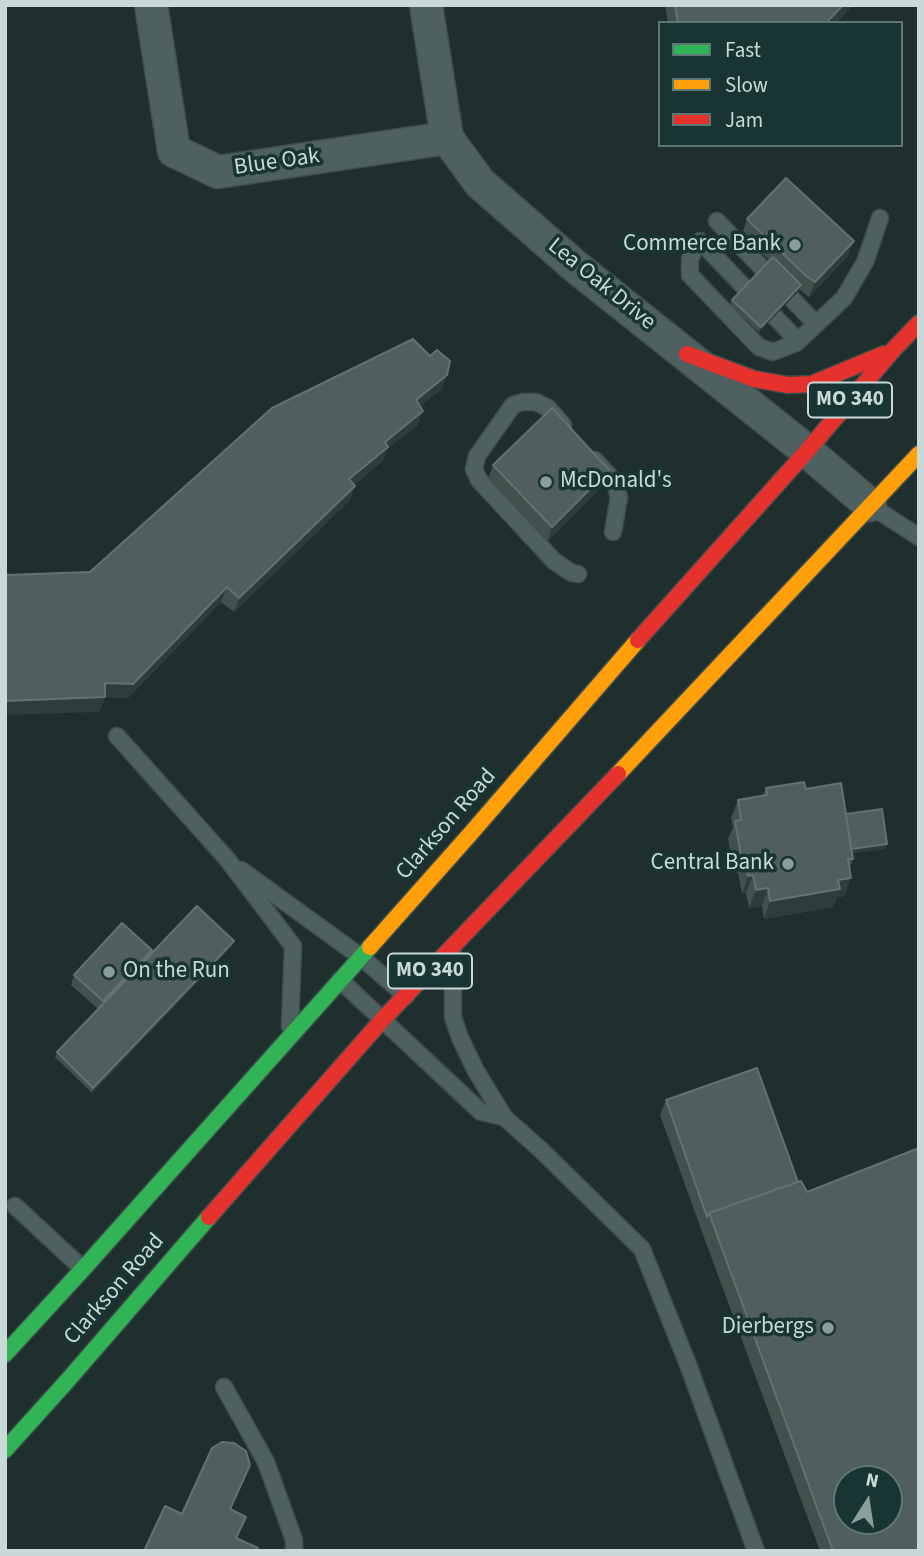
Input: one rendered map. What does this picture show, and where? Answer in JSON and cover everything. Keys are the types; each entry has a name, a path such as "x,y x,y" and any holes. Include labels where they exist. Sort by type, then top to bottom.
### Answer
{"main road":[{"name":"Clarkson Road","path":"5,1354 361,957 919,323"},
{"path":"687,354 754,379 788,386 812,384 893,351"},
{"name":"Clarkson Road","path":"5,1450 383,1019 919,454"}],"street":[{"name":"Blue Oak","path":"151,5 174,151 218,172 447,138"},
{"name":"Lea Oak Drive","path":"426,5 447,138 480,183 576,267 807,451 870,505"}],"lane":[{"path":"747,289 698,243 690,259 690,275 759,346 773,352 798,341 844,298 865,262 880,218"},
{"path":"716,221 764,270"},
{"path":"791,298 816,324"},
{"path":"774,316 798,341"},
{"path":"578,574 554,561 479,480 474,469 477,456 513,405 536,402 548,408 614,481 619,497 613,533"},
{"path":"870,505 919,537"},
{"path":"117,736 227,859 293,946 290,1036"},
{"path":"227,859 361,957 406,996"},
{"path":"454,946 453,1017 476,1071 504,1117 642,1249 684,1354 756,1551"},
{"path":"340,980 481,1112 504,1117"},
{"path":"15,1206 83,1269"},
{"path":"224,1387 266,1462 294,1540 294,1551"}],"building":[{"path":"675,5 843,5 828,21 678,21"},
{"name":"Commerce Bank","path":"786,178 854,241 815,282 747,219"},
{"path":"773,257 801,285 761,327 732,300"},
{"path":"413,339 430,356 437,350 450,361 447,375 416,400 423,411 385,442 388,447 349,479 355,486 239,598 227,587 133,684 105,683 105,697 5,701 5,575 90,572 272,408"},
{"name":"McDonald's","path":"552,408 609,470 552,527 493,465"},
{"name":"Central Bank","path":"804,782 806,789 841,783 853,859 848,859 851,878 838,880 840,889 770,901 768,888 756,890 753,875 748,876 745,855 741,855 735,821 741,820 738,800 767,795 766,788"},
{"path":"882,809 887,844 851,849 846,814"},
{"path":"197,906 234,941 93,1088 57,1052"},
{"name":"On the Run","path":"122,923 152,950 103,1001 74,975"},
{"path":"757,1068 798,1182 709,1213 707,1217 666,1100"},
{"name":"Dierbergs","path":"919,1148 919,1551 833,1551 709,1213 801,1181 807,1192"},
{"path":"222,1442 234,1443 246,1451 250,1465 230,1509 246,1517 236,1538 258,1548 257,1551 144,1551 165,1506 182,1514 212,1448"}],"traffic: fast":[{"path":"5,1354 370,947"},
{"path":"5,1450 209,1217"}],"traffic: slow":[{"path":"618,774 919,454"},
{"path":"370,947 638,640"}],"traffic: jam":[{"path":"638,640 919,323"},
{"path":"687,354 754,379 788,385 812,384 884,354"},
{"path":"209,1217 383,1019 618,774"}],"place":[{"name":"Commerce Bank","path":"795,245"},
{"name":"McDonald's","path":"546,482"},
{"name":"Central Bank","path":"788,864"},
{"name":"On the Run","path":"109,972"},
{"name":"Dierbergs","path":"828,1328"}]}
